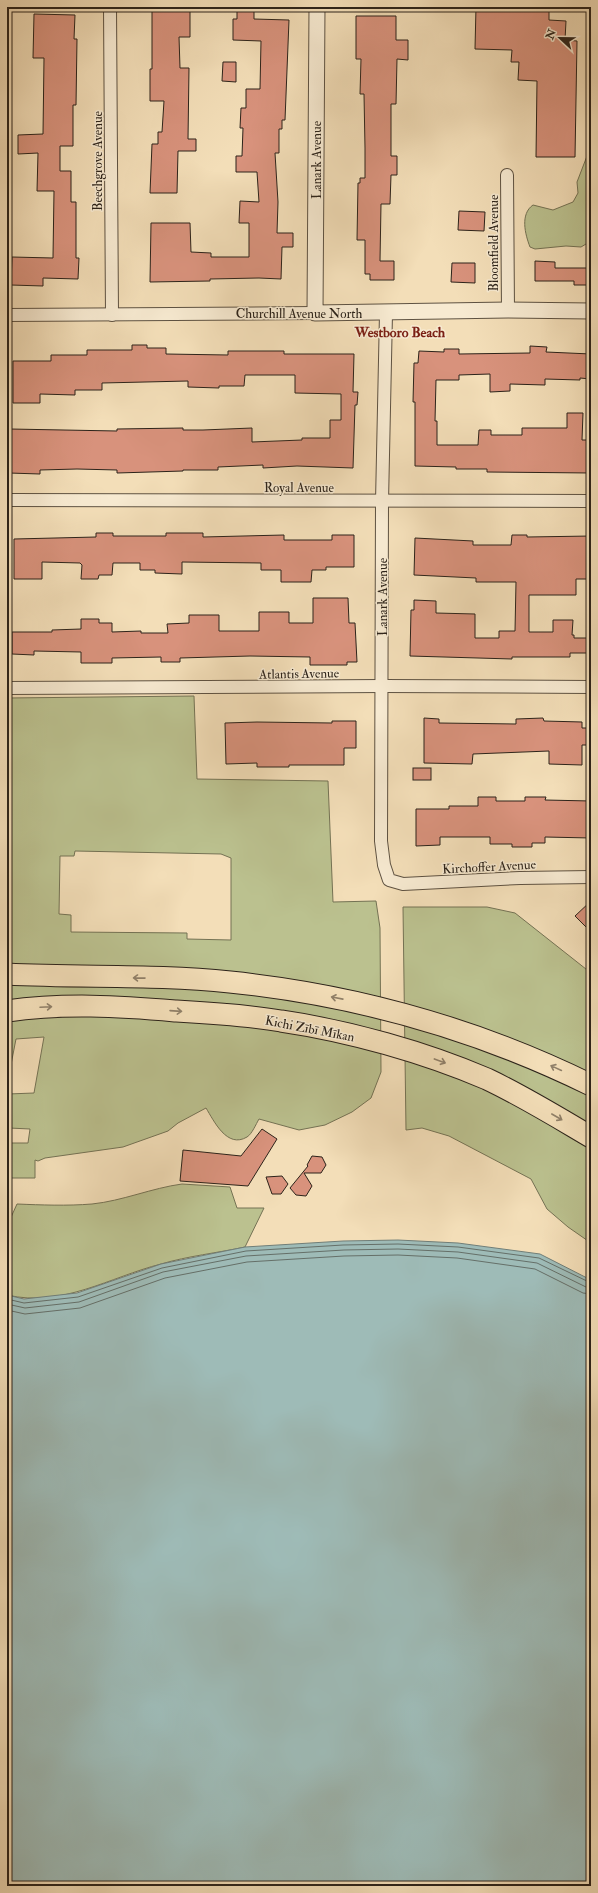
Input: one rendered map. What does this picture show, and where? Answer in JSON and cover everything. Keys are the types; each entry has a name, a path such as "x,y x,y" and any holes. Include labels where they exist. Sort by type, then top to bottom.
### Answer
{"highway":[{"path":"7,974 230,982 278,988 376,1006 405,1013 487,1040 548,1065 591,1085"},
{"name":"Kichi Zībī Mīkan","path":"7,1011 83,1006 196,1012 281,1020 376,1042 439,1060 488,1080 537,1105 591,1137"}],"street":[{"name":"Beechgrove Avenue","path":"110,7 112,315"},
{"name":"Lanark Avenue","path":"315,313 317,7"},
{"name":"Bloomfield Avenue","path":"507,175 508,310"},
{"name":"Churchill Avenue North","path":"7,315 386,313 508,310 591,311"},
{"name":"Lanark Avenue","path":"386,313 382,502 383,686 381,841 384,865 390,880"},
{"name":"Royal Avenue","path":"7,500 382,502 591,501"},
{"name":"Atlantis Avenue","path":"7,688 383,686 591,687"},
{"name":"Kirchoffer Avenue","path":"390,880 403,884 520,878 591,877"}],"green space":[{"path":"591,155 591,241 581,247 566,246 535,249 530,247 525,230 525,219 529,209 533,205 553,210 573,202 578,193 577,182 587,156"},
{"path":"194,696 197,779 328,781 333,902 376,901 380,928 381,1072 371,1098 352,1112 325,1125 299,1130 259,1119 249,1136 240,1140 227,1137 217,1126 206,1108 178,1123 168,1131 123,1147 45,1158 38,1161 35,1160 35,1178 7,1178 7,1143 28,1143 30,1129 9,1128 8,1094 34,1093 44,1037 16,1039 7,1085 7,698","holes":["75,851 221,854 231,858 231,940 187,939 187,933 71,932 71,915 59,914 60,856 74,856"]},
{"path":"403,907 487,907 515,913 591,973 591,1243 568,1227 547,1209 531,1179 449,1136 422,1128 406,1130"},
{"path":"182,1184 230,1187 237,1208 264,1208 245,1247 171,1261 86,1289 66,1294 27,1298 7,1295 7,1226 17,1204 92,1204"}],"water":[{"path":"398,1240 458,1243 540,1254 591,1280 591,1886 7,1886 7,1295 24,1299 77,1293 161,1264 245,1247 343,1241"}],"building":[{"path":"152,7 190,7 190,37 179,37 180,68 189,68 188,139 196,139 196,151 178,151 177,193 150,193 152,144 158,144 158,132 162,132 164,101 150,101 150,69 152,69"},
{"path":"237,7 254,7 254,19 289,20 285,120 282,120 282,129 279,129 279,153 275,153 278,202 277,233 293,233 293,247 282,247 281,279 210,279 210,281 150,282 151,223 190,223 191,252 211,253 211,257 249,257 249,223 239,223 240,201 259,202 257,172 236,172 236,156 242,156 243,128 240,128 241,108 246,108 246,89 260,89 261,41 233,40 233,19 237,19"},
{"path":"476,7 549,8 549,20 566,21 565,40 577,41 575,157 536,157 537,81 518,80 519,62 511,62 512,50 475,49"},
{"path":"34,14 75,15 74,39 77,39 76,105 73,105 73,146 60,146 60,171 71,171 71,202 76,202 76,258 79,258 78,279 43,278 43,286 11,285 12,257 53,258 54,191 37,191 38,153 18,154 18,135 43,134 44,58 33,58"},
{"path":"356,16 396,16 396,40 408,40 408,60 397,59 396,104 391,104 391,156 397,156 397,175 391,175 390,204 381,204 380,261 394,261 394,280 370,280 370,274 365,274 365,240 357,240 358,183 360,183 360,178 365,178 365,148 364,94 360,94 361,59 356,59"},
{"path":"223,62 236,62 236,82 222,81"},
{"path":"459,211 485,212 484,231 458,230"},
{"path":"535,261 555,262 555,268 591,268 591,285 574,285 574,281 535,281"},
{"path":"452,263 475,263 475,283 451,282"},
{"path":"132,345 147,345 147,348 166,348 166,354 228,355 228,351 284,351 284,354 354,354 353,392 358,392 357,405 355,405 353,468 297,466 263,468 263,465 218,467 218,470 117,473 117,470 77,469 40,470 40,474 9,473 10,429 117,431 117,429 183,428 183,430 203,430 252,428 252,442 302,440 302,438 330,438 330,420 341,420 341,394 295,393 295,375 245,375 244,386 219,386 219,388 188,387 188,381 102,383 102,390 75,390 75,395 40,394 40,403 13,403 13,361 51,361 51,355 87,355 87,350 132,350"},
{"path":"530,346 547,347 546,352 591,354 591,379 545,379 545,385 510,384 510,391 490,392 490,374 459,375 459,380 436,380 435,421 437,421 437,445 478,445 479,430 491,430 491,435 522,435 522,428 567,428 567,413 583,413 582,440 591,440 591,473 487,472 487,469 456,469 456,467 415,466 415,402 413,402 414,363 418,363 419,351 444,352 444,349 459,349 459,354 530,353"},
{"path":"96,533 113,533 113,536 166,536 166,533 203,533 203,537 284,535 284,540 332,540 332,535 354,535 354,567 326,567 326,570 312,570 311,582 281,582 281,570 261,570 261,563 182,562 182,574 155,573 155,570 140,570 140,563 113,563 112,575 99,575 98,579 81,579 82,565 80,563 42,562 42,579 14,579 14,539 96,537"},
{"path":"512,535 527,535 527,537 591,536 591,579 576,579 576,595 529,595 529,632 553,632 553,620 573,620 572,635 574,635 574,638 591,638 591,653 570,653 570,657 512,657 512,659 410,656 411,610 414,610 414,600 436,601 436,613 475,614 475,638 499,638 499,631 515,631 516,582 476,582 476,578 414,575 415,538 473,541 473,545 511,545"},
{"path":"313,598 348,598 349,623 355,623 357,662 347,662 347,665 310,665 310,657 250,656 180,658 180,662 161,662 161,657 112,658 112,663 81,663 81,652 34,651 34,655 12,654 12,632 52,632 52,630 81,629 81,619 99,619 99,623 112,623 112,632 141,631 141,633 168,633 167,624 189,623 189,615 219,615 219,631 259,631 259,612 289,612 289,623 313,623"},
{"path":"424,718 439,719 439,723 516,724 516,719 543,718 544,721 582,722 582,728 591,728 591,745 582,745 582,765 549,764 549,751 473,754 472,764 424,763"},
{"path":"332,721 356,721 356,748 344,748 344,765 289,765 289,767 257,767 257,763 226,764 225,723 332,723"},
{"path":"413,768 431,768 431,780 413,780"},
{"path":"478,797 496,797 496,801 525,801 525,797 546,797 545,800 591,801 591,838 545,837 545,843 532,843 532,847 512,847 512,844 490,844 490,837 440,837 440,845 416,846 416,809 449,809 449,806 478,806"},
{"path":"591,901 591,932 575,916"},
{"path":"262,1129 277,1139 248,1186 180,1181 183,1150 241,1156"},
{"path":"312,1156 322,1157 326,1165 321,1173 304,1173 312,1186 306,1196 296,1195 290,1188 308,1166 307,1165"},
{"path":"282,1176 288,1184 281,1194 272,1194 266,1177"}],"district":[{"name":"Westboro Beach","path":"400,332"}]}
